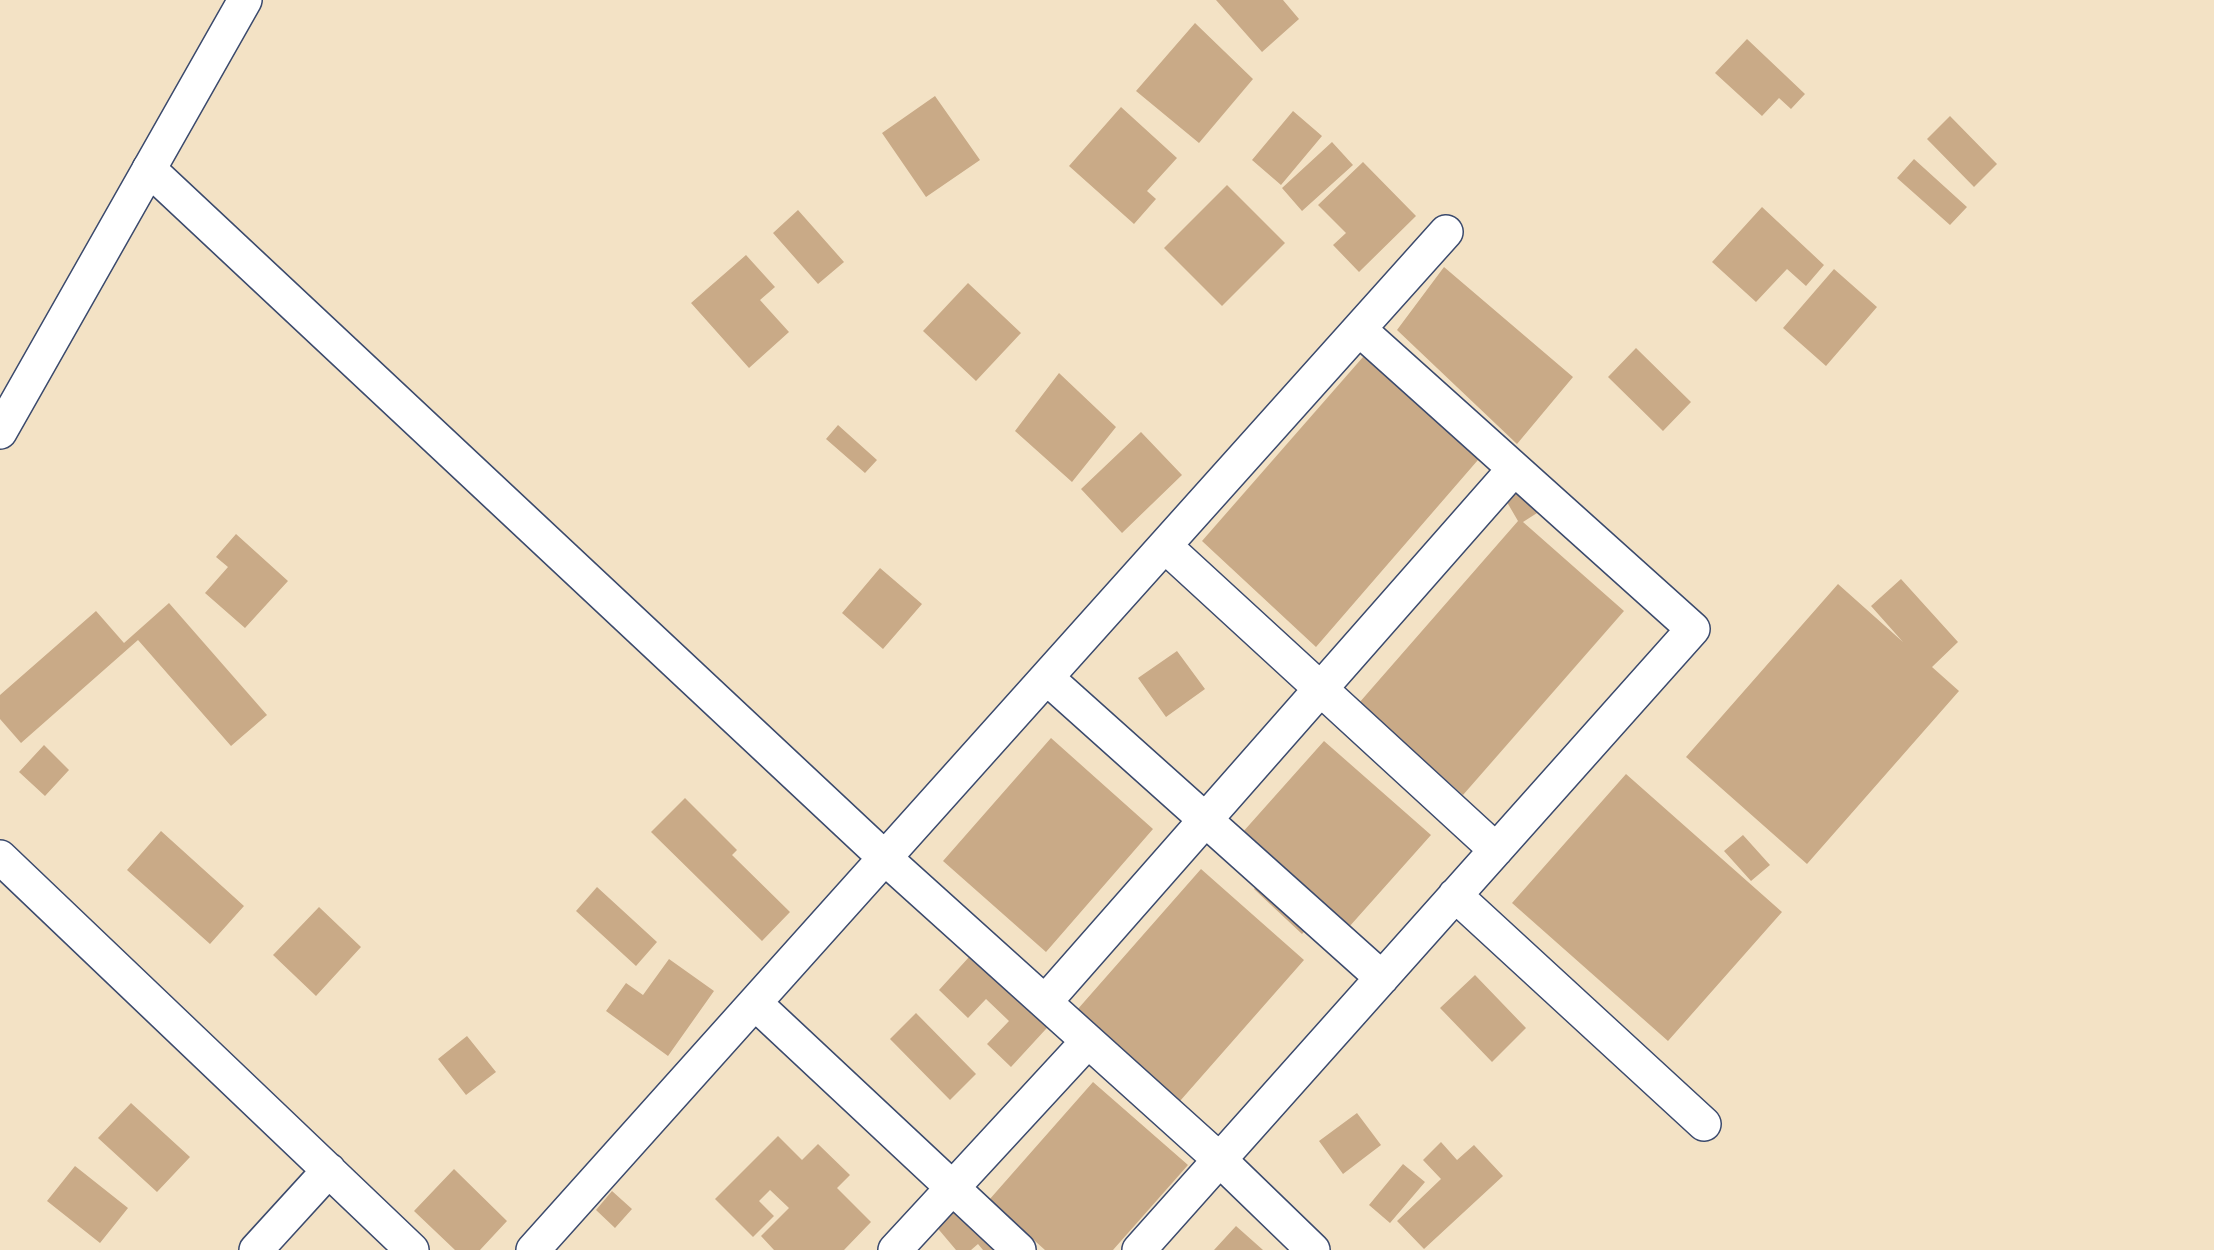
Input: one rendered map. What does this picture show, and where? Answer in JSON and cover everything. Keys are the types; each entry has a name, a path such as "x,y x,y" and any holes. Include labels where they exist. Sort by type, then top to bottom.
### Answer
{"street":[{"path":"0,432 245,0"},
{"path":"149,169 886,859 1220,1160 1313,1250"},
{"path":"533,1250 1446,232"},
{"path":"1139,1250 1693,629 1359,329"},
{"path":"1045,1002 1514,469"},
{"path":"1165,546 1496,850"},
{"path":"1047,678 1382,978"},
{"path":"0,857 412,1250"},
{"path":"1455,895 1704,1124"},
{"path":"756,1004 1019,1250"},
{"path":"895,1250 1088,1041"},
{"path":"256,1250 329,1170"}],"building":[{"path":"1216,0 1283,0 1299,19 1262,52"},
{"path":"1195,23 1253,79 1199,143 1136,91"},
{"path":"1747,39 1805,94 1791,109 1779,98 1762,116 1715,73"},
{"path":"935,96 980,160 926,197 882,133"},
{"path":"1121,107 1177,158 1147,191 1156,199 1134,224 1069,166"},
{"path":"1293,111 1322,136 1281,185 1252,160"},
{"path":"1950,116 1997,164 1974,187 1927,139"},
{"path":"1332,142 1353,165 1302,211 1282,188"},
{"path":"1914,159 1967,207 1950,225 1897,178"},
{"path":"1363,162 1416,216 1359,272 1333,245 1346,233 1318,205"},
{"path":"1227,185 1285,243 1222,306 1164,248"},
{"path":"1762,207 1824,265 1806,286 1787,269 1756,302 1712,262"},
{"path":"798,210 844,262 818,284 773,233"},
{"path":"746,255 775,287 760,300 789,332 749,368 691,303"},
{"path":"1444,267 1573,377 1517,444 1397,330"},
{"path":"1834,269 1877,307 1826,366 1783,328"},
{"path":"968,283 1021,333 976,381 923,331"},
{"path":"1636,348 1691,402 1663,431 1608,377"},
{"path":"1370,349 1484,453 1316,647 1202,541"},
{"path":"1059,373 1116,427 1072,482 1015,431"},
{"path":"838,425 877,460 865,473 826,439"},
{"path":"1141,432 1182,475 1122,533 1081,489"},
{"path":"1533,480 1548,506 1523,522 1624,611 1463,795 1359,703 1518,521 1504,497"},
{"path":"236,534 288,581 245,628 205,593 228,567 216,557"},
{"path":"880,568 922,604 883,649 842,613"},
{"path":"1901,579 1958,642 1932,667 1959,691 1807,864 1686,757 1838,584 1903,642 1871,606"},
{"path":"169,603 267,715 231,746 138,640 21,743 0,719 0,695 96,611 124,643"},
{"path":"1177,651 1205,689 1166,717 1138,678"},
{"path":"1051,738 1153,829 1046,952 943,861"},
{"path":"1324,741 1431,835 1349,927 1242,833"},
{"path":"44,745 69,770 45,796 19,772"},
{"path":"1626,774 1782,912 1668,1041 1512,903"},
{"path":"685,798 737,850 732,855 790,912 762,941 651,832"},
{"path":"161,831 244,906 210,944 127,870"},
{"path":"1743,835 1770,865 1751,881 1724,851"},
{"path":"1201,869 1304,960 1180,1101 1077,1010"},
{"path":"1266,876 1314,921 1302,934 1254,889"},
{"path":"597,887 657,942 636,966 576,911"},
{"path":"319,907 361,947 316,996 273,955"},
{"path":"980,945 1057,1017 1011,1067 987,1044 1009,1021 986,999 968,1018 939,990"},
{"path":"669,959 714,991 668,1056 606,1011 626,983 643,995"},
{"path":"1475,975 1526,1028 1492,1062 1440,1008"},
{"path":"916,1013 976,1074 950,1100 890,1039"},
{"path":"467,1036 496,1072 466,1095 438,1059"},
{"path":"1093,1082 1188,1165 1113,1250 1045,1250 989,1200"},
{"path":"131,1103 190,1157 157,1192 98,1138"},
{"path":"1357,1113 1381,1145 1343,1174 1319,1141"},
{"path":"778,1136 802,1160 818,1144 850,1175 837,1188 871,1222 844,1250 774,1250 761,1236 789,1208 770,1190 759,1201 774,1216 753,1237 715,1199"},
{"path":"1441,1142 1457,1160 1474,1145 1503,1176 1424,1249 1397,1221 1441,1179 1423,1160"},
{"path":"1403,1164 1425,1182 1390,1223 1369,1205"},
{"path":"75,1166 128,1208 100,1243 47,1201"},
{"path":"454,1169 507,1221 480,1250 455,1250 414,1211"},
{"path":"965,1187 1008,1236 992,1250 983,1250 978,1244 971,1250 956,1250 929,1218"},
{"path":"612,1191 632,1209 615,1228 596,1210"},
{"path":"1236,1226 1263,1250 1214,1250"}]}
